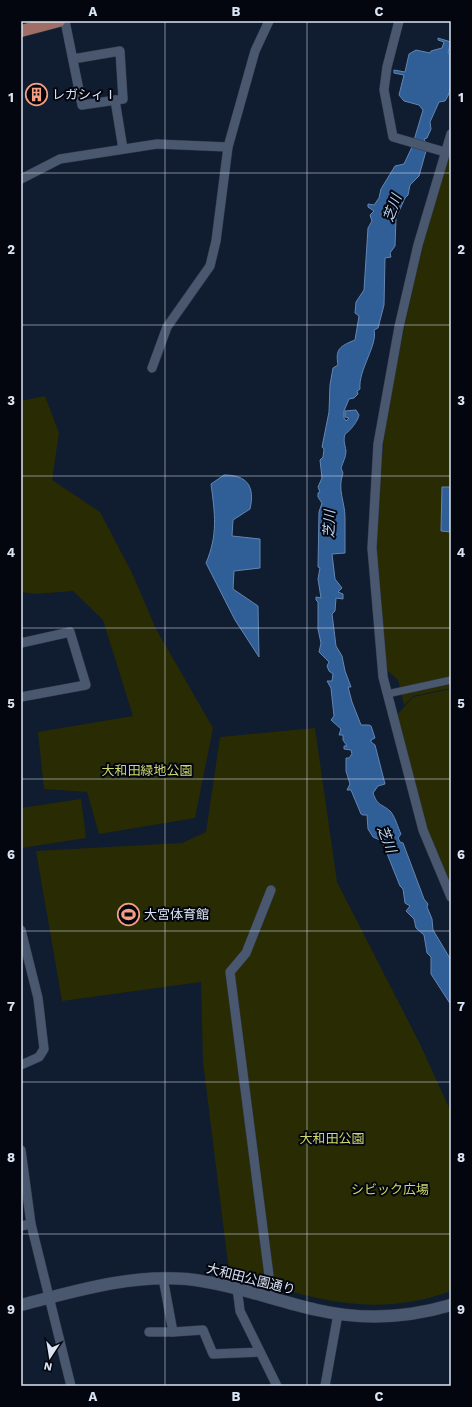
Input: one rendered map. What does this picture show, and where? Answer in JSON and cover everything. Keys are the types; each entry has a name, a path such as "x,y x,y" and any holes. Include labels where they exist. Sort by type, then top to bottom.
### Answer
{"main road":[{"path":"21,31 59,21"}],"street":[{"path":"65,21 82,105 123,99 120,51 73,59"},
{"path":"152,368 167,327 210,266 216,241 228,147 255,51 269,21"},
{"path":"399,21 387,67 384,90 393,137 445,152"},
{"path":"115,100 123,149"},
{"path":"451,134 418,246 399,327 378,444 372,548 383,677 423,830 451,897"},
{"path":"21,179 60,159 123,149 157,144 228,147"},
{"path":"21,643 70,632 86,685 21,697"},
{"path":"387,694 451,680"},
{"path":"271,890 246,953 230,972 272,1299"},
{"path":"21,930 38,998 44,1049 39,1058 21,1065"},
{"path":"21,1150 31,1224 71,1386"},
{"path":"21,1226 31,1224"},
{"path":"163,1278 173,1332"},
{"name":"大和田公園通り","path":"21,1304 119,1282 163,1278 211,1282 237,1288 272,1299 338,1314 370,1317 393,1316 417,1314 451,1305"},
{"path":"237,1288 240,1311 277,1386"},
{"path":"325,1386 338,1314"},
{"path":"149,1332 203,1330 213,1354 259,1352"}],"green space":[{"path":"451,155 451,688 413,696 404,705 398,680 387,670 374,540 387,409 432,198"},
{"name":"大和田緑地公園","path":"45,396 59,433 52,480 100,512 132,573 156,629 213,728 195,818 99,834 87,792 44,789 38,732 133,716 103,620 73,591 35,594 21,592 21,401"},
{"path":"451,689 451,884 427,828 397,715 413,697"},
{"name":"大和田公園","path":"315,728 337,882 420,1044 451,1112 451,1291 422,1300 394,1304 366,1305 339,1302 285,1290 229,1272 203,1062 201,982 62,1001 36,851 182,843 206,832 220,737"},
{"path":"81,799 86,838 21,848 21,808"}],"water":[{"name":"芝川","path":"438,38 451,42 448,53 451,55 450,91 445,101 439,102 430,122 431,129 427,138 424,139 427,145 419,176 410,185 408,195 405,198 396,218 395,246 390,253 391,257 385,258 384,305 378,328 374,330 373,343 362,374 360,389 357,391 358,394 354,398 349,399 344,411 344,418 346,421 349,418 345,417 345,411 356,410 359,415 355,423 344,436 346,453 341,468 343,473 341,485 345,512 345,553 332,554 335,579 342,588 338,592 343,594 343,599 336,598 335,611 332,614 336,646 342,656 345,671 351,687 348,687 352,702 361,725 371,726 375,738 371,740 371,742 375,745 385,784 378,786 373,793 378,803 390,811 395,819 401,834 398,838 400,842 403,843 424,899 428,904 427,907 432,919 433,930 451,960 451,1005 431,974 431,957 427,953 424,935 416,928 414,919 406,911 410,906 405,903 403,889 400,886 382,841 373,837 368,829 367,815 361,814 351,790 347,790 350,784 346,771 346,758 349,758 352,754 351,750 344,749 344,746 347,746 343,740 343,735 339,735 341,729 331,720 334,716 331,688 327,681 332,681 333,674 329,671 327,666 329,662 319,652 321,643 318,629 318,602 316,600 316,597 321,598 318,579 320,568 318,567 319,512 322,503 318,497 318,493 320,492 318,487 322,478 320,460 323,457 324,449 322,447 329,412 330,385 333,368 338,365 337,355 342,346 355,340 359,316 355,313 356,302 364,290 368,228 372,221 370,215 374,211 368,207 368,204 374,205 379,198 381,189 395,166 404,164 412,147 423,110 419,105 404,101 399,95 404,75 394,73 394,70 405,72 409,54 416,50 430,53 431,51 442,48 444,42 438,40"},
{"path":"224,475 239,477 244,480 248,484 251,494 250,509 233,520 232,536 260,539 260,568 234,571 233,589 258,606 259,657 235,620 206,563 214,534 214,505 211,484"},
{"path":"442,487 451,487 451,532 441,531"}],"place":[{"name":"レガシィⅠ","path":"37,94"},
{"name":"大宮体育館","path":"129,914"}],"park label":[{"name":"シビック広場","path":"390,1189"}]}
